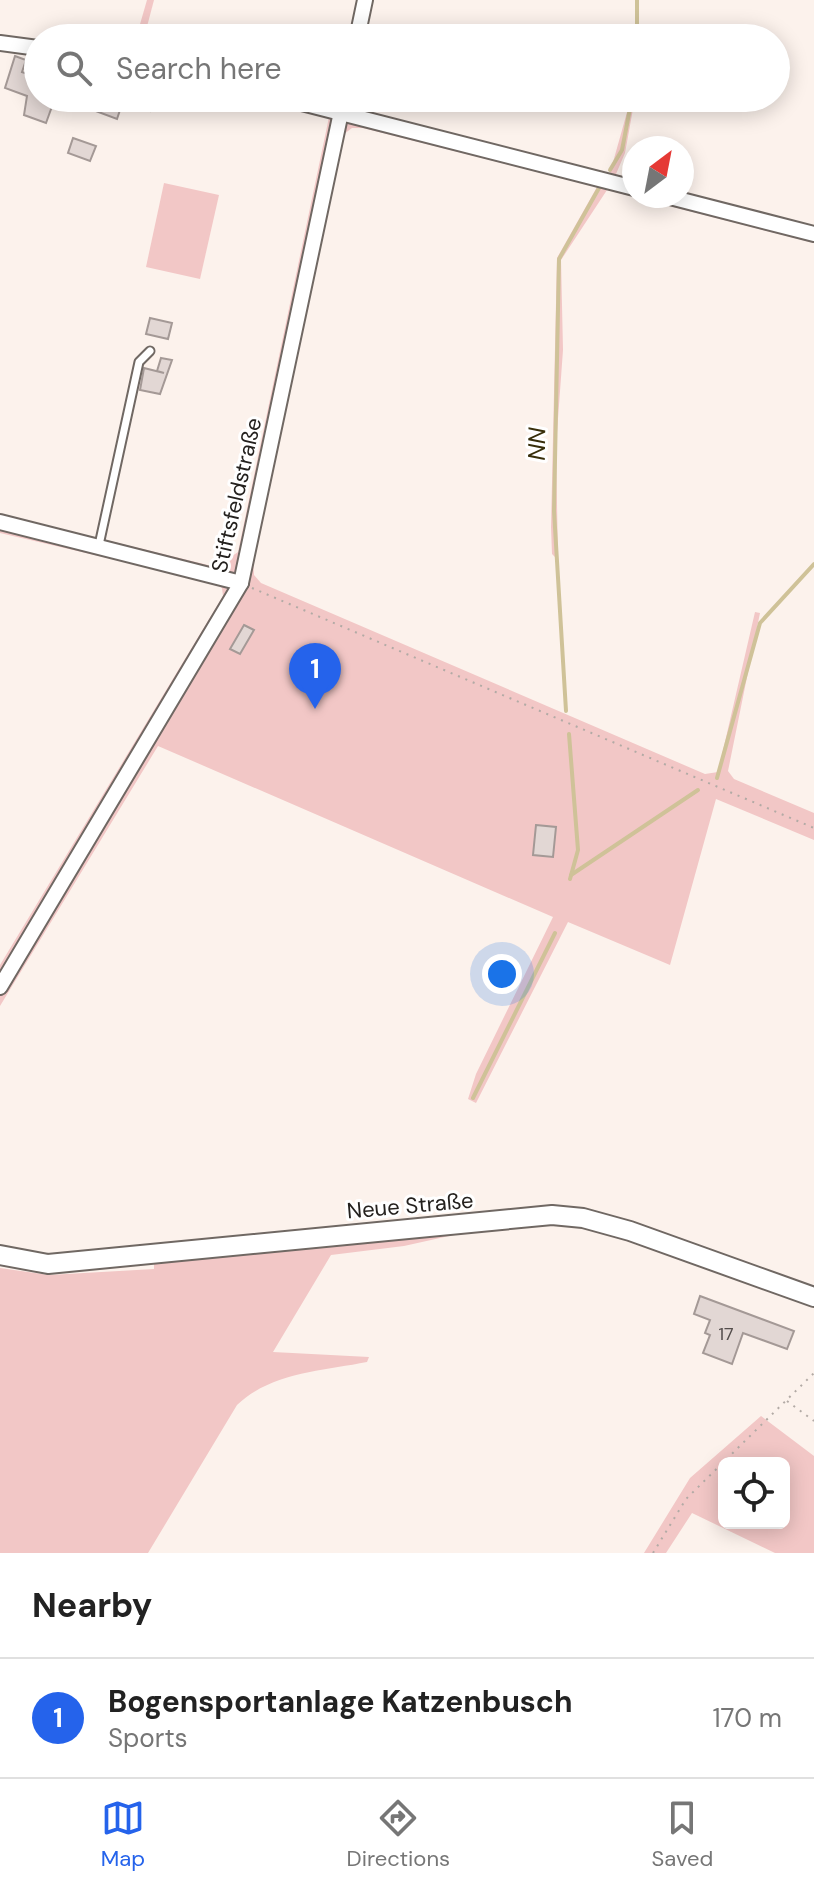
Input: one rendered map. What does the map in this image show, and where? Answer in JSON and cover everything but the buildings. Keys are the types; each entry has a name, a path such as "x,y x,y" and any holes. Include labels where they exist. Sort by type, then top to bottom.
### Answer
{"street":[{"path":"360,24 365,0"},
{"path":"0,43 24,46"},
{"name":"Stiftsfeldstraße","path":"0,987 241,583 341,112"},
{"path":"367,112 622,185"},
{"path":"694,203 814,234"},
{"path":"0,522 241,583"},
{"name":"Neue Straße","path":"0,1255 48,1264 552,1215 583,1218 630,1231 814,1297"}],"lane":[{"path":"99,545 139,362 150,351"}],"path":[{"path":"241,583 814,828"},
{"path":"653,1553 686,1499 814,1373"},
{"path":"786,1400 814,1421"}],"shaded area":[{"path":"147,0 154,0 148,24 140,24"},
{"path":"330,112 360,112 606,174 610,173 627,112 632,112 628,136 622,136 622,160 616,174 622,176 622,194 607,190 561,260 563,350 556,446 558,560 552,554 551,527 557,258 597,187 363,128 352,128 344,134 253,558 254,575 261,583 705,774 718,772 755,612 760,613 728,771 734,779 814,813 814,840 716,799 670,965 568,922 476,1103 468,1099 476,1074 553,917 158,746 0,1006 0,965 223,596 222,588 215,583 0,533 0,514 216,567 238,552"},
{"path":"164,183 219,195 200,279 146,267"},
{"path":"694,196 814,226 814,243 677,208 694,208"},
{"path":"467,1232 404,1246 331,1255 273,1352 369,1357 367,1362 282,1379 251,1394 237,1405 148,1553 0,1553 0,1268 49,1275 154,1269 154,1261"},
{"path":"761,1416 814,1456 814,1553 775,1553 725,1529 790,1529 790,1457 718,1457 718,1526 692,1513 666,1553 644,1553 690,1478"}],"waterway":[{"name":"NN","path":"637,0 637,24"},
{"name":"NN","path":"610,170 622,150 629,112"},
{"name":"NN","path":"566,711 554,511 559,259 599,188"},
{"name":"NN","path":"717,778 760,623 814,564"},
{"name":"NN","path":"569,734 578,850 570,879"},
{"name":"NN","path":"571,875 698,790"},
{"path":"473,1098 555,933"}],"place":[{"name":"Bogensportanlage Katzenbusch","path":"315,709"}]}
